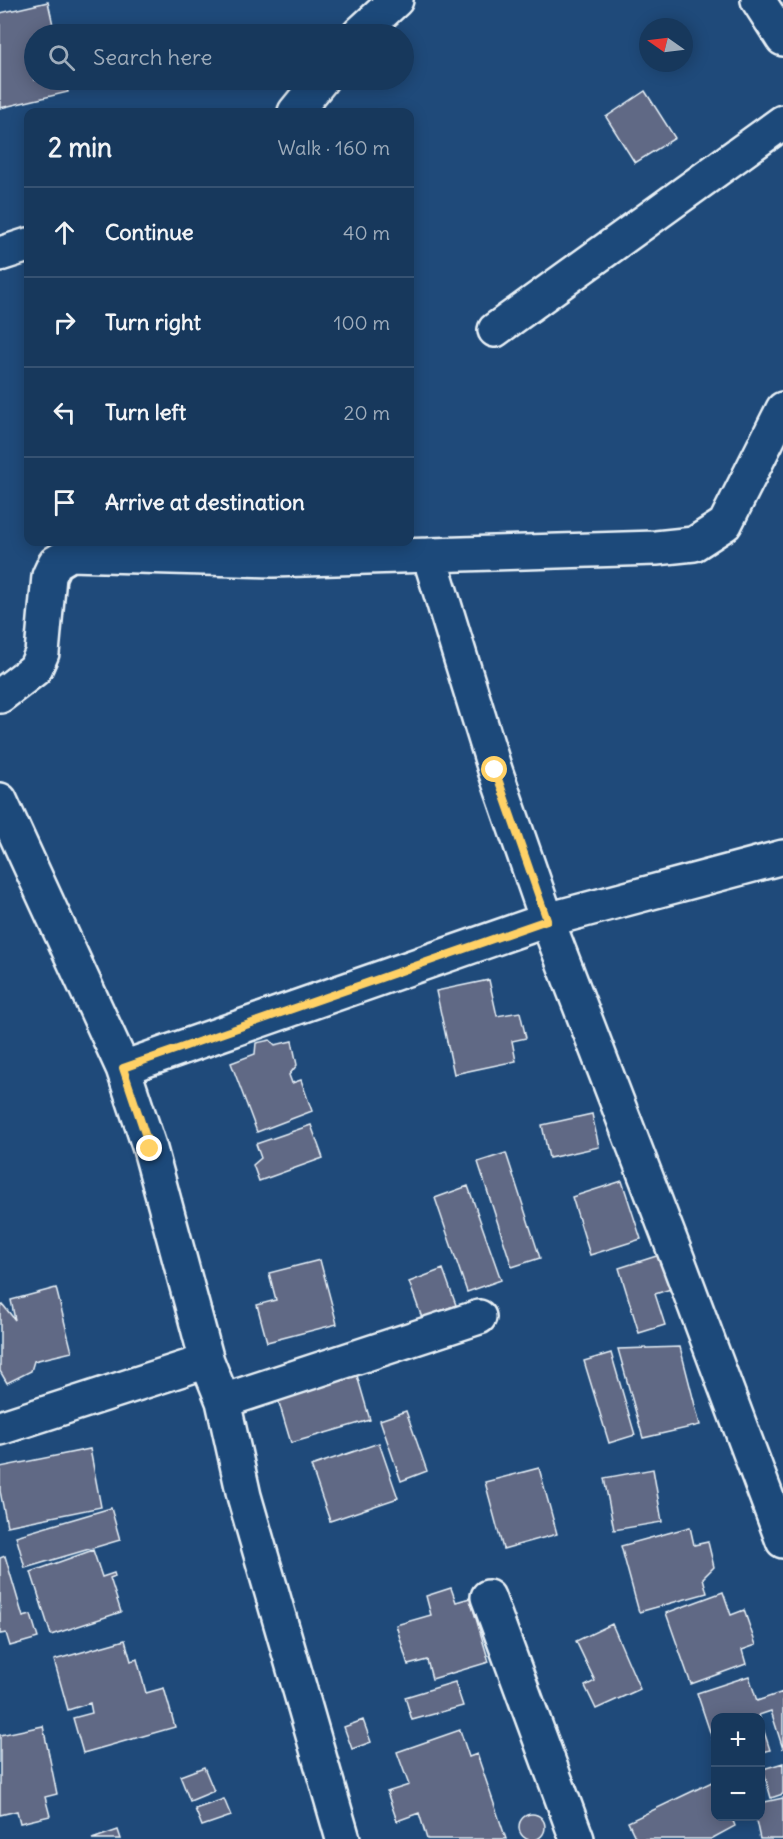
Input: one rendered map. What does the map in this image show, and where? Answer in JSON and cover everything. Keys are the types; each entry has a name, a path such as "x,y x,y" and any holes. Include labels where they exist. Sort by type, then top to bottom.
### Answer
{"street":[{"path":"370,24 396,0"},
{"path":"758,0 783,39"},
{"path":"298,108 313,90"},
{"path":"495,330 783,122"},
{"path":"0,254 24,246"},
{"path":"0,696 35,669 42,653 49,576 55,563 70,554 273,560 656,548 694,544 724,524 783,409"},
{"path":"429,555 495,770 547,920 675,1251 783,1541"},
{"path":"0,800 123,1068 150,1149 207,1361 223,1401 244,1496 344,1839"},
{"path":"123,1068 547,920 783,856"},
{"path":"223,1401 479,1317"},
{"path":"0,1428 207,1361"},
{"path":"488,1596 577,1839"}],"building":[{"path":"48,2 53,24 24,24 24,90 68,90 68,92 0,108 0,13"},
{"path":"645,91 675,138 635,163 606,117"},
{"path":"489,980 497,1016 520,1012 526,1038 512,1041 516,1061 454,1074 436,991"},
{"path":"270,1040 275,1045 292,1041 297,1065 289,1075 292,1083 301,1080 312,1111 257,1132 231,1063 255,1054 256,1043"},
{"path":"592,1114 599,1147 549,1158 542,1125"},
{"path":"311,1125 323,1158 259,1181 253,1165 261,1158 256,1144"},
{"path":"506,1153 540,1258 512,1267 478,1162"},
{"path":"622,1181 641,1239 590,1255 572,1197"},
{"path":"468,1186 501,1280 467,1292 435,1198"},
{"path":"666,1253 677,1287 655,1294 665,1325 639,1333 619,1268"},
{"path":"320,1260 337,1324 267,1342 257,1305 276,1300 269,1273"},
{"path":"443,1269 456,1305 422,1318 409,1282"},
{"path":"56,1288 72,1352 34,1361 31,1371 7,1383 0,1371 0,1306 3,1305 15,1320 11,1300"},
{"path":"680,1347 700,1425 643,1438 618,1349"},
{"path":"611,1353 635,1435 609,1443 584,1361"},
{"path":"356,1372 370,1420 291,1443 277,1396"},
{"path":"406,1411 427,1471 401,1481 380,1420"},
{"path":"379,1443 398,1498 330,1521 311,1466"},
{"path":"90,1449 101,1507 7,1526 0,1491 0,1467"},
{"path":"539,1468 557,1534 503,1549 485,1482"},
{"path":"653,1469 662,1522 614,1530 604,1478"},
{"path":"111,1508 120,1540 25,1568 16,1536"},
{"path":"690,1527 694,1545 708,1542 714,1567 703,1578 707,1593 639,1612 621,1546"},
{"path":"93,1550 102,1577 114,1573 115,1576 110,1578 121,1612 51,1635 31,1572"},
{"path":"5,1556 23,1617 31,1615 38,1638 10,1646 6,1633 0,1634 0,1558"},
{"path":"451,1588 456,1602 470,1598 489,1662 432,1679 427,1660 408,1665 396,1625 431,1615 426,1596"},
{"path":"723,1592 731,1615 744,1610 756,1645 742,1650 746,1664 691,1684 666,1613"},
{"path":"612,1624 640,1689 596,1709 585,1686 595,1681 576,1641"},
{"path":"125,1640 131,1661 137,1659 146,1693 164,1688 175,1727 83,1753 73,1718 92,1713 90,1703 68,1710 54,1660"},
{"path":"749,1676 757,1701 783,1692 783,1749 771,1711 711,1713 711,1735 697,1693"},
{"path":"455,1682 463,1706 412,1720 405,1697"},
{"path":"363,1720 371,1742 352,1749 344,1727"},
{"path":"43,1726 57,1794 45,1797 50,1816 20,1823 17,1811 0,1815 0,1735"},
{"path":"460,1730 469,1757 477,1754 506,1839 427,1839 419,1813 397,1821 387,1792 409,1785 397,1752"},
{"path":"765,1734 770,1750 765,1752"},
{"path":"783,1763 783,1794 771,1798 765,1768"},
{"path":"204,1767 214,1791 190,1801 180,1776"},
{"path":"711,1782 711,1821 733,1821 735,1826 711,1839 636,1839 628,1822"},
{"path":"783,1798 783,1839 760,1839 756,1821 765,1821 765,1802"},
{"path":"224,1799 231,1816 202,1826 195,1809"},
{"path":"532,1814 541,1818 545,1827 541,1836 532,1840 523,1836 519,1827 523,1818"},
{"path":"118,1830 121,1839 92,1839"}],"route":[{"path":"150,1149 123,1068 547,920 495,770"}]}
